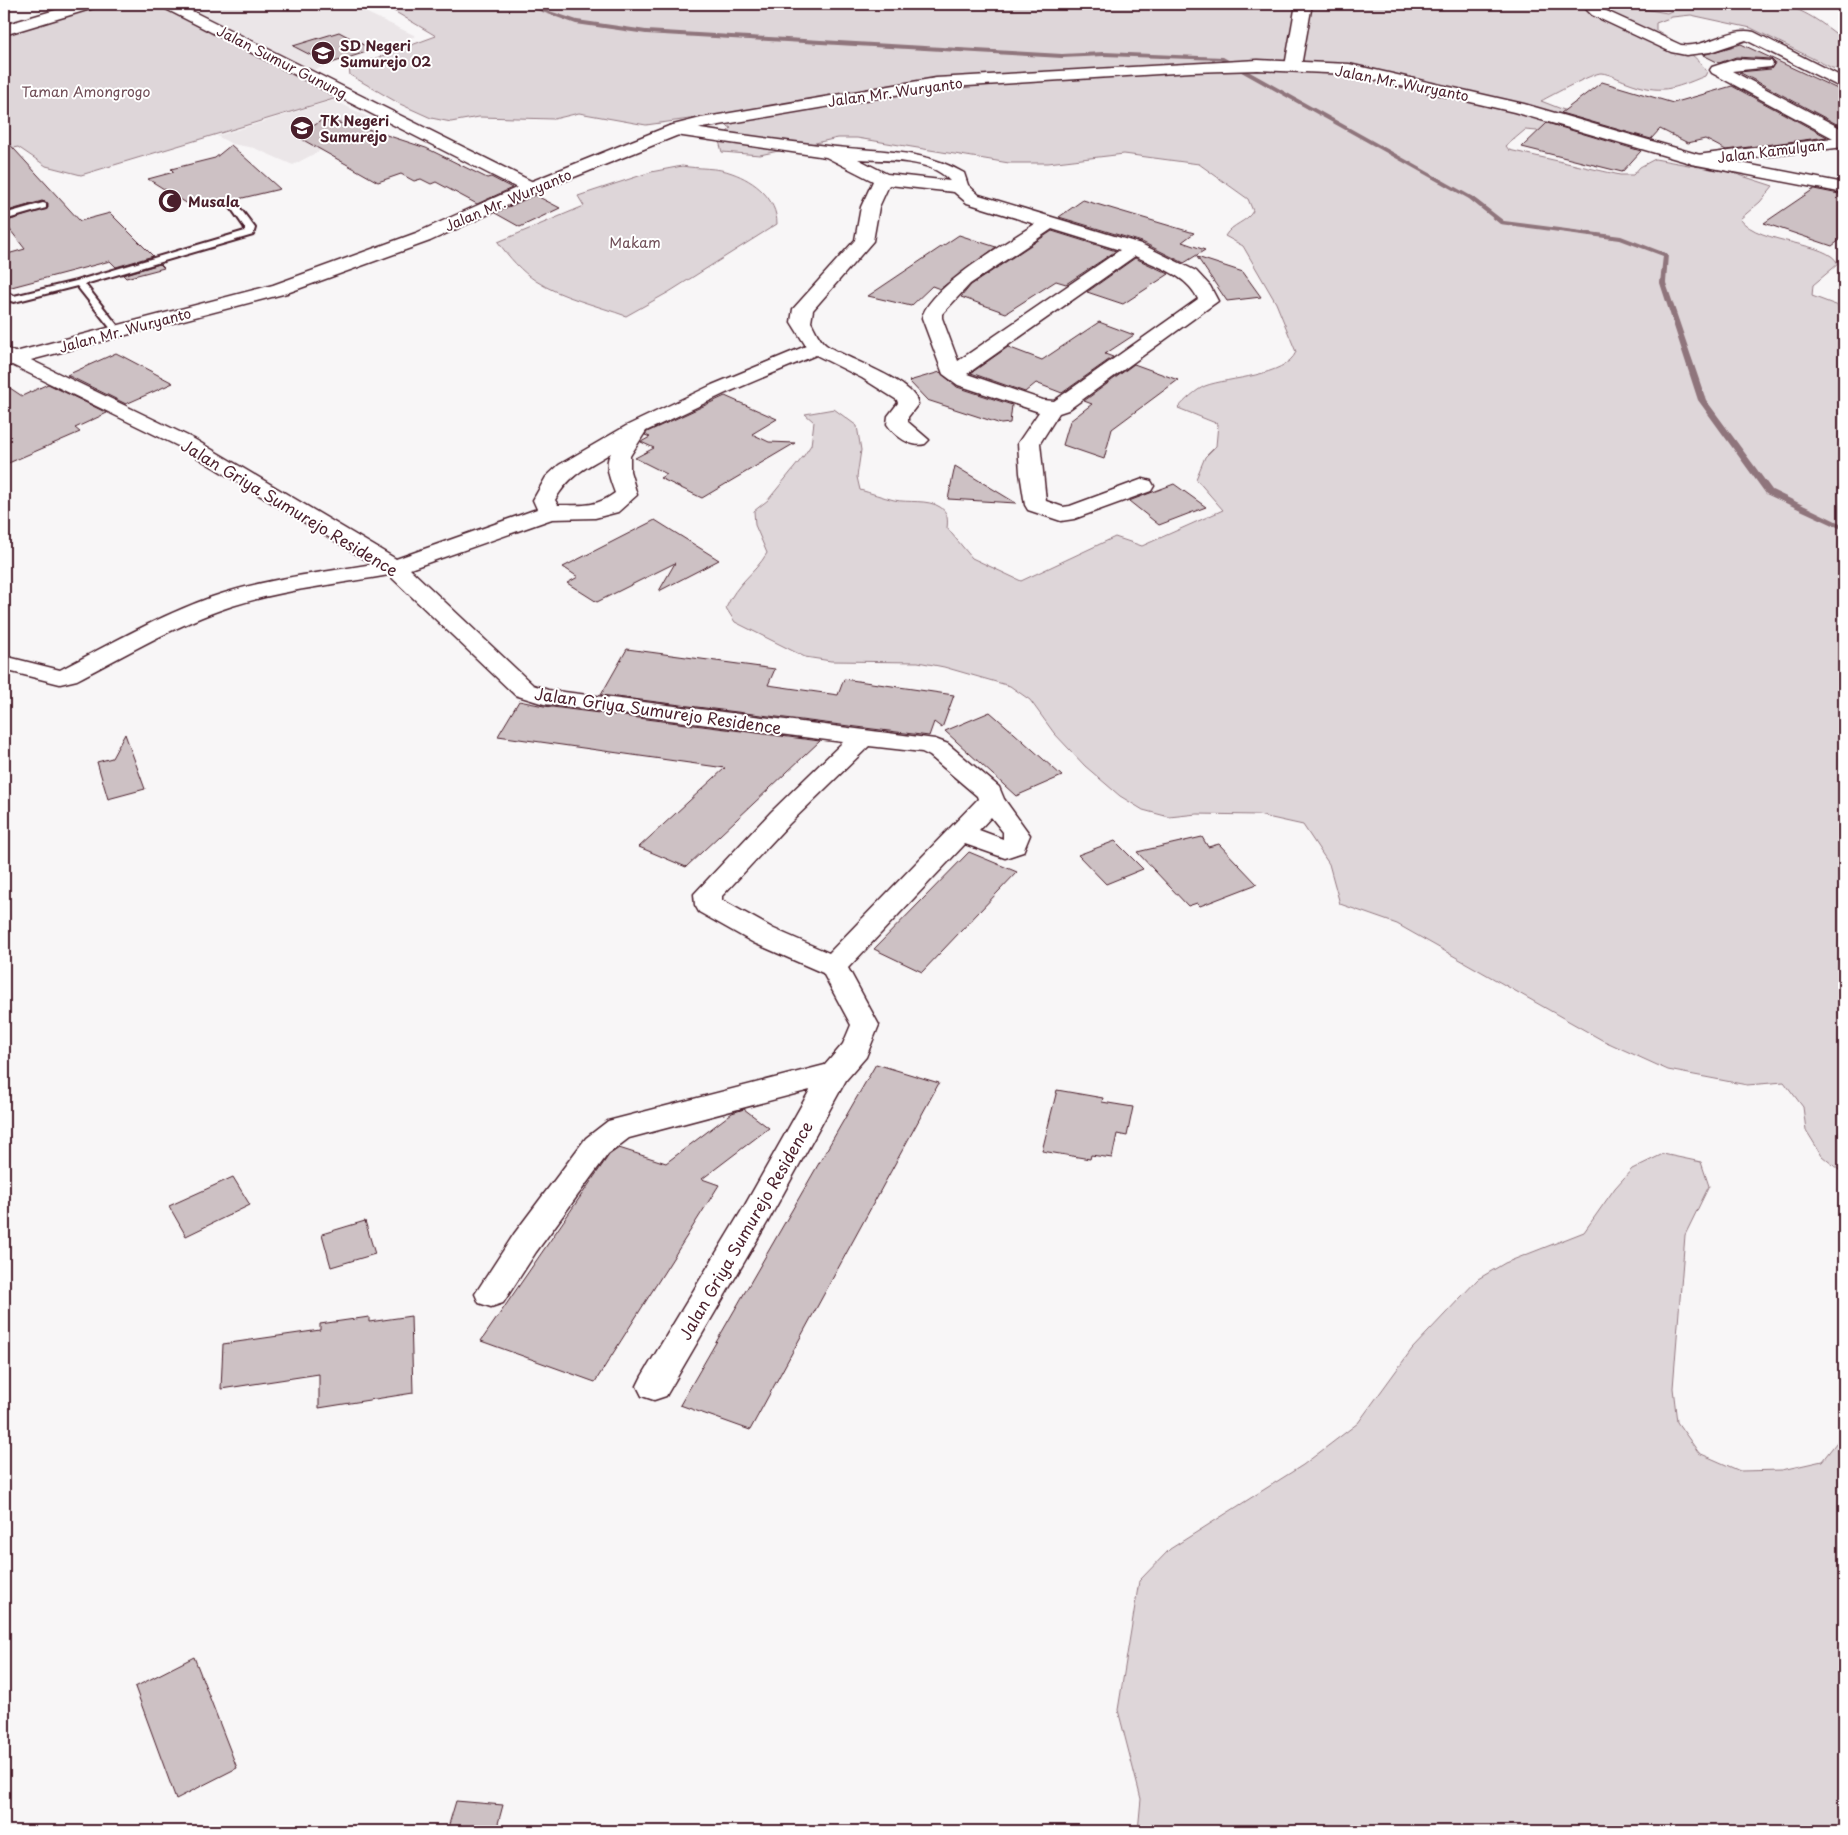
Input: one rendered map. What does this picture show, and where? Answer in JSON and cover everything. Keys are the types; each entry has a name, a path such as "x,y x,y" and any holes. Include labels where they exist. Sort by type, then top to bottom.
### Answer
{"street":[{"path":"4,30 92,4"},
{"name":"Jalan Sumur Gunung","path":"167,4 531,188"},
{"path":"1293,66 1304,4"},
{"path":"1596,4 1594,9 1597,12 1677,49 1685,51 1720,44 1748,35 1844,84"},
{"path":"1764,64 1736,64 1718,70 1844,137"},
{"name":"Jalan Mr. Wuryanto","path":"8,358 118,332 280,289 423,236 531,188 675,130 936,83 1191,67 1258,65 1350,70 1439,88 1518,108 1698,160 1844,188"},
{"path":"675,130 832,153 900,156 929,162 946,168 958,177 959,187"},
{"name":"Jalan Kamulyan","path":"1698,160 1844,142"},
{"path":"832,153 883,179 959,187 973,199 1050,222 1134,248 1189,275 1203,290 1208,301 1062,406 1052,408 1038,406 965,381 953,374 932,318 933,313 963,280 1050,222"},
{"path":"883,179 870,207 864,241 803,309 801,322 817,348 869,374 907,397 908,404 898,416 897,424 918,440"},
{"path":"953,374 1134,248"},
{"path":"550,512 544,500 554,482 581,461 639,427 719,389 817,348"},
{"name":"Jalan Griya Sumurejo Residence","path":"8,358 187,442 394,567 517,686 544,697 863,737 926,746 939,750 990,792 991,800 1017,835 1012,848 1005,849 961,833"},
{"path":"1052,408 1029,443 1030,473 1036,505 1061,514 1074,512 1143,486"},
{"path":"4,663 54,676 68,675 174,620 221,602 254,592 394,567 550,512 595,511 610,507 626,495 619,471 619,456 639,427"},
{"path":"863,737 780,818 708,894 708,905 764,936 833,966 991,800"},
{"name":"Jalan Griya Sumurejo Residence","path":"654,1386 756,1214 835,1073 856,1048 865,1025 833,966"},
{"path":"491,1294 525,1243 597,1146 619,1129 835,1073"}],"lane":[{"path":"4,294 8,298 17,299 79,283 250,233 250,228 233,205"},
{"path":"4,217 44,206"},
{"path":"79,283 118,332"}],"shaded area":[{"name":"SD Negeri Sumurejo 02","path":"182,4 348,4 416,36 314,70"},
{"name":"TK Negeri Sumurejo","path":"334,100 376,121 293,165 254,148 232,144 217,136"}],"green space":[{"path":"1752,2 1777,4 1795,9 1821,23 1844,40 1844,70 1832,68 1751,28 1691,15 1672,17 1656,23 1656,30 1691,54 1707,72 1705,76 1675,87 1658,89 1639,86 1601,73 1581,80 1541,101 1628,135 1617,145 1574,134 1525,130 1506,146 1509,150 1620,175 1633,175 1640,167 1655,159 1733,173 1773,186 1760,202 1740,219 1749,227 1762,234 1822,251 1832,257 1838,264 1813,285 1812,296 1844,308 1844,1174 1822,1156 1806,1130 1803,1107 1784,1082 1747,1085 1668,1070 1602,1040 1397,924 1340,904 1329,864 1303,825 1258,815 1197,814 1169,817 1143,810 1120,796 1085,766 1054,733 1030,700 1010,686 944,667 918,662 831,661 805,657 735,622 726,608 740,585 767,553 755,525 754,511 768,500 811,445 814,422 805,414 834,409 857,426 861,450 857,477 860,490 894,500 924,502 940,507 946,514 947,528 972,558 1021,581 1115,537 1142,546 1223,510 1196,479 1205,457 1216,446 1218,424 1178,408 1205,386 1281,367 1296,352 1276,303 1243,246 1225,236 1253,211 1248,199 1199,164 1124,154 1048,163 1009,163 857,138 838,138 760,155 722,152 719,141 731,128 711,116 646,125 579,113 554,119 479,117 451,122 431,118 400,104 350,75 349,68 436,36 382,4 1615,4 1667,13 1680,7 1676,4"},
{"name":"Taman Amongrogo","path":"101,4 156,4 164,6 337,98 81,175 46,166 18,147 4,150 4,32"},
{"name":"Makam","path":"682,166 726,171 741,176 756,186 769,199 776,215 777,224 669,292 626,316 546,287 520,268 498,242 584,206 578,196 651,172"},
{"path":"1663,1154 1701,1162 1709,1186 1685,1235 1673,1388 1677,1422 1699,1453 1740,1471 1782,1470 1822,1461 1844,1433 1844,1831 1138,1831 1141,1799 1118,1710 1139,1581 1170,1549 1303,1465 1358,1423 1412,1349 1478,1279 1505,1263 1584,1232 1615,1188 1632,1169"}],"building":[{"path":"339,32 373,50 328,64 293,46"},
{"path":"1741,44 1844,92 1844,128 1739,72 1771,69 1775,63 1771,59 1736,57 1719,63 1703,55"},
{"path":"1602,82 1673,103 1732,86 1827,137 1726,150 1705,139 1688,143 1660,129 1651,139 1561,113"},
{"path":"322,120 362,127 426,148 512,188 477,204 436,182 431,184 421,179 414,181 401,174 378,182 298,137"},
{"path":"1547,123 1641,151 1622,172 1522,147"},
{"path":"4,138 80,221 110,213 153,256 116,267 110,261 4,289 4,255 25,249 4,222 48,208 48,203 42,201 4,212"},
{"path":"231,145 280,189 230,201 211,208 203,200 188,204 148,179 174,172 171,169 215,158"},
{"path":"1814,189 1844,195 1844,237 1832,246 1764,223"},
{"path":"535,195 560,208 520,227 495,213"},
{"path":"1083,200 1194,233 1182,242 1205,250 1184,263 1142,242 1059,217"},
{"path":"1052,231 1116,251 1066,284 1056,281 1006,313 961,297 971,285"},
{"path":"959,235 996,247 940,289 932,286 911,306 868,296"},
{"path":"1197,257 1243,272 1261,297 1227,301"},
{"path":"1135,258 1169,274 1123,304 1087,292"},
{"path":"160,264 164,268 126,278 123,275"},
{"path":"1099,322 1134,335 1105,354 1113,357 1062,393 1036,383 1025,392 971,373 1008,347 1042,360"},
{"path":"116,353 173,383 126,404 67,375"},
{"path":"1134,364 1178,380 1112,429 1104,459 1063,445 1070,421 1092,404 1084,401"},
{"path":"940,372 957,387 1012,405 1010,423 1001,424 927,400 909,381"},
{"path":"4,384 22,396 48,384 107,413 75,428 80,432 4,465"},
{"path":"725,396 777,419 752,434 769,442 795,443 702,498 660,478 667,474 635,458 654,448 641,442 650,437 645,435 647,432"},
{"path":"955,466 1016,503 948,499"},
{"path":"1174,484 1206,507 1159,525 1129,501"},
{"path":"655,520 719,560 659,591 675,563 597,602 567,583 578,577 563,567"},
{"path":"627,649 775,669 768,685 838,695 844,679 954,695 942,728 934,722 929,736 601,695"},
{"path":"519,701 544,706 820,741 686,867 639,847 725,768 498,736"},
{"path":"990,712 1062,776 1016,796 945,731"},
{"path":"125,734 145,789 108,799 97,762 112,758"},
{"path":"1202,837 1208,847 1219,844 1257,884 1200,906 1197,903 1188,906 1137,852"},
{"path":"1115,841 1143,869 1106,884 1078,855"},
{"path":"969,852 1017,872 922,972 874,949"},
{"path":"876,1064 939,1083 750,1430 680,1405"},
{"path":"1057,1090 1103,1098 1102,1102 1133,1107 1127,1136 1117,1134 1112,1158 1091,1155 1090,1159 1042,1151"},
{"path":"744,1109 769,1128 702,1179 719,1185 595,1382 481,1341 609,1155 619,1148 666,1163 732,1113"},
{"path":"233,1177 250,1205 186,1236 169,1206"},
{"path":"365,1221 375,1254 331,1267 322,1234"},
{"path":"411,1316 413,1393 319,1408 319,1374 221,1389 223,1344 320,1330 320,1324 369,1317 369,1322"},
{"path":"194,1657 237,1768 176,1799 135,1687"},
{"path":"456,1801 503,1805 496,1831 447,1831"}],"waterway":[{"path":"523,4 576,22 646,32 1062,56 1104,54 1221,58 1471,198 1502,223 1621,238 1666,255 1663,283 1702,400 1769,492 1844,528"}],"place":[{"name":"SD Negeri Sumurejo 02","path":"323,53"},
{"name":"TK Negeri Sumurejo","path":"302,128"},
{"name":"Musala","path":"170,201"}]}
